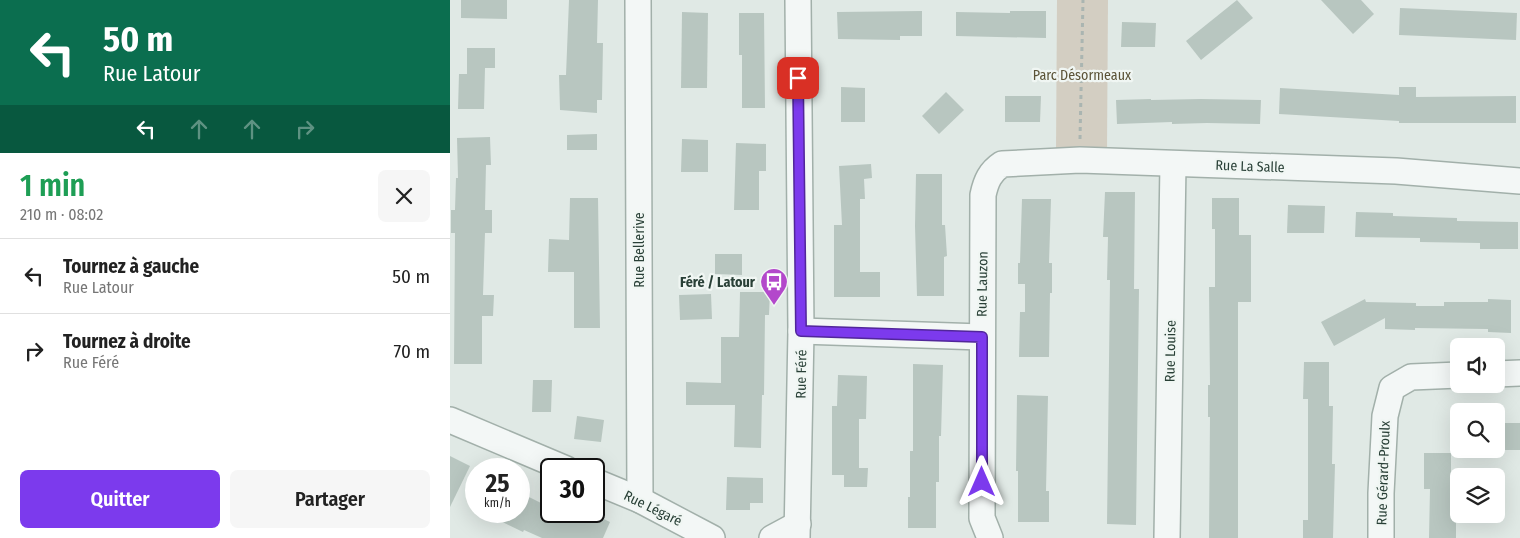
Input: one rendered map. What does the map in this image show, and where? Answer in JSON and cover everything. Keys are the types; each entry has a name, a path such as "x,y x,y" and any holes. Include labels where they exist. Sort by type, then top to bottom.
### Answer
{"street":[{"name":"Rue Bellerive","path":"638,0 640,500"},
{"name":"Rue Féré","path":"797,531 801,331 798,0"},
{"name":"Rue La Salle","path":"987,180 994,169 1002,164 1080,160 1396,171 1520,181"},
{"name":"Rue Louise","path":"1167,538 1173,164"},
{"name":"Rue Lauzon","path":"987,180 983,195 982,518 990,538"},
{"path":"801,331 982,337"},
{"path":"1505,374 1520,373"},
{"name":"Rue Gérard-Proulx","path":"1382,538 1381,493 1385,416 1392,388 1411,377 1450,375"},
{"path":"450,420 540,458"},
{"name":"Rue Légaré","path":"605,486 640,500 712,538"},
{"path":"772,538 797,531"}],"path":[{"path":"1080,160 1083,0"}],"green space":[{"name":"Parc Désormeaux","path":"1057,0 1108,0 1107,151 1056,151"}],"building":[{"path":"461,0 507,0 507,19 461,18"},
{"path":"569,0 598,0 597,43 603,43 602,100 597,100 597,113 560,110 559,75 566,75"},
{"path":"1237,0 1253,18 1201,60 1186,41"},
{"path":"1321,0 1361,0 1374,14 1353,34"},
{"path":"1400,8 1517,13 1516,40 1399,35"},
{"path":"922,11 922,36 900,36 900,40 838,39 837,12"},
{"path":"1010,11 1046,11 1046,38 956,36 956,12 1010,13"},
{"path":"682,12 708,13 707,88 681,88"},
{"path":"739,13 764,13 765,108 742,108 742,55 739,55"},
{"path":"1122,22 1156,23 1155,47 1121,47"},
{"path":"467,48 495,48 495,68 485,68 484,109 458,109 459,74 467,74"},
{"path":"841,87 865,88 865,122 841,122"},
{"path":"1399,87 1416,87 1416,97 1516,96 1516,123 1399,123 1399,121 1279,114 1280,88 1399,95"},
{"path":"946,92 964,110 939,134 922,116"},
{"path":"1005,96 1041,96 1040,122 1005,122"},
{"path":"1116,100 1261,100 1260,124 1172,124 1172,122 1117,124"},
{"path":"597,134 597,150 567,150 567,135"},
{"path":"490,137 491,165 486,165 485,210 492,210 492,233 485,233 483,295 494,295 493,316 482,316 482,364 454,364 455,233 451,233 451,210 455,210 456,178 458,178 457,138"},
{"path":"682,139 708,140 708,172 681,172"},
{"path":"736,143 766,144 766,171 759,171 759,210 734,210"},
{"path":"871,164 872,178 864,179 865,199 860,199 860,272 880,272 880,297 834,297 834,225 842,225 839,166"},
{"path":"916,174 942,174 942,225 945,225 947,256 944,257 944,296 917,296"},
{"path":"1105,192 1135,192 1134,289 1139,289 1136,525 1107,524 1110,280 1107,280 1108,237 1103,237"},
{"path":"570,198 598,198 600,328 574,328 574,272 548,272 549,239 569,240"},
{"path":"1212,198 1239,198 1239,235 1251,235 1251,302 1238,302 1238,538 1209,538 1209,287 1215,287 1215,229 1212,229"},
{"path":"1022,199 1051,199 1049,263 1052,263 1052,293 1050,293 1049,357 1019,357 1020,312 1025,312 1025,284 1018,284"},
{"path":"1288,205 1325,206 1324,233 1287,233"},
{"path":"1356,212 1393,213 1393,216 1457,218 1457,221 1518,222 1518,249 1480,249 1480,243 1420,242 1420,238 1355,237"},
{"path":"715,254 742,254 742,275 715,274"},
{"path":"740,292 770,292 769,315 765,315 761,448 734,447 735,405 686,405 686,382 721,383 721,337 739,337"},
{"path":"711,294 712,319 680,320 679,295"},
{"path":"1365,299 1366,302 1416,303 1416,306 1444,306 1444,302 1488,302 1488,299 1511,300 1511,333 1488,332 1488,329 1385,329 1385,318 1334,346 1321,322"},
{"path":"1304,362 1329,362 1329,406 1333,406 1332,464 1335,464 1333,538 1303,538 1303,520 1308,520 1308,399 1303,399"},
{"path":"913,364 943,365 941,436 939,436 939,482 936,482 936,528 908,528 910,451 913,451"},
{"path":"838,375 867,376 866,419 859,419 859,468 868,468 867,487 844,487 844,475 832,475 832,406 837,406"},
{"path":"533,380 552,380 551,412 532,412"},
{"path":"1017,395 1048,396 1046,491 1049,491 1049,522 1018,522 1018,471 1016,471"},
{"path":"577,416 604,420 601,442 574,439"},
{"path":"1505,423 1520,423 1520,450 1505,450"},
{"path":"1424,453 1450,453 1450,523 1456,523 1456,538 1429,538 1430,489 1424,489"},
{"path":"450,456 465,464 465,476 450,507"},
{"path":"727,477 763,478 763,503 750,503 750,510 726,510"},
{"path":"530,498 540,502 540,523 605,523 605,520 610,522 603,538 542,538 524,530 523,532 505,523 530,523"}],"place":[{"name":"Féré / Latour","path":"774,306"}],"route":[{"path":"798,78 801,331 982,337 982,482"}]}
